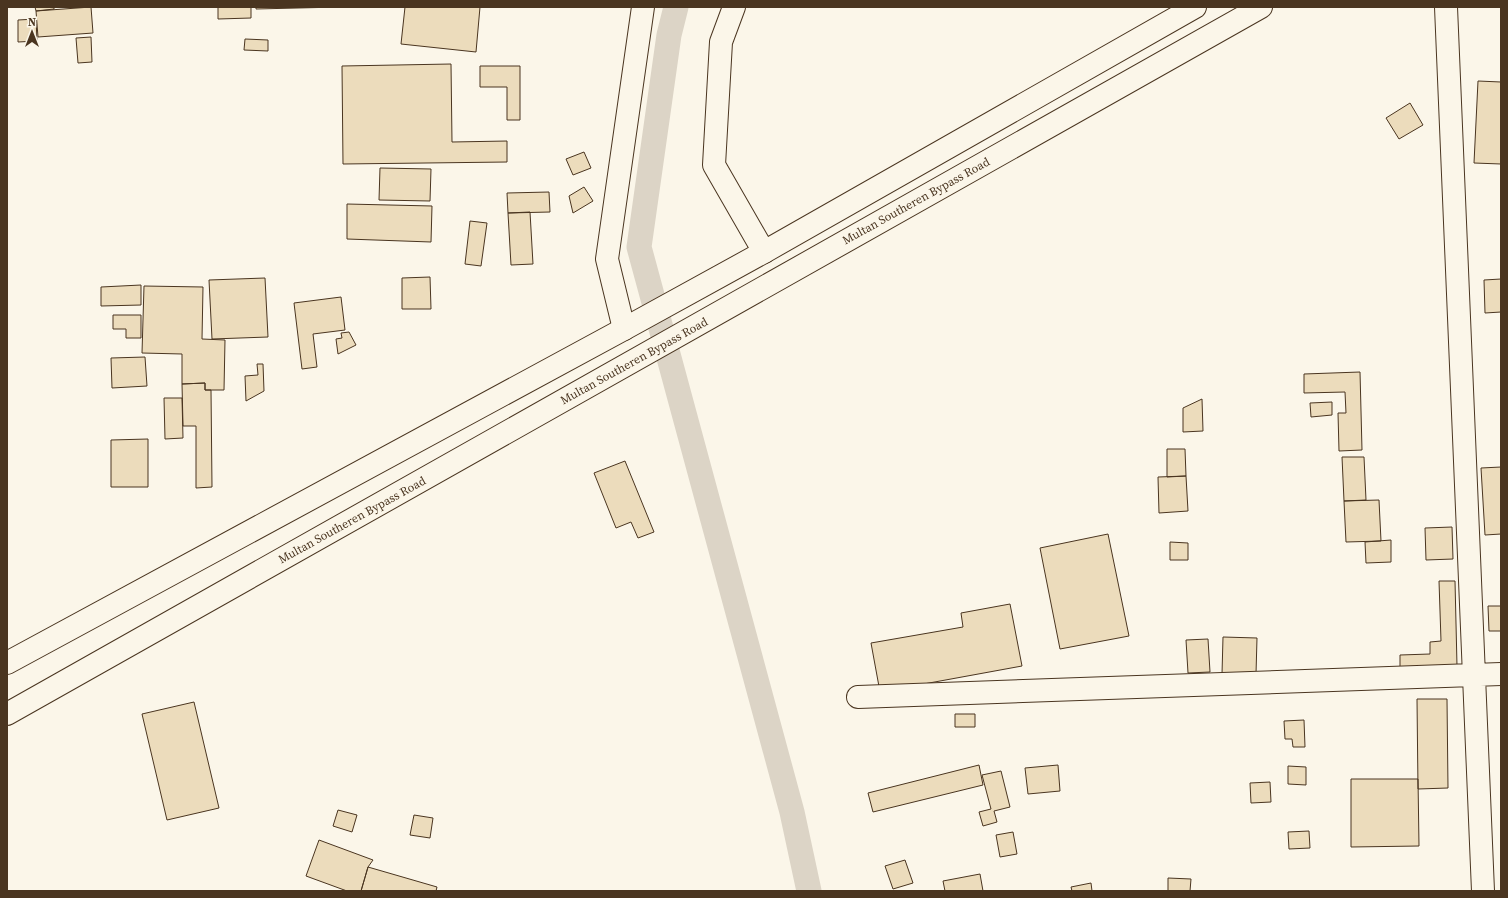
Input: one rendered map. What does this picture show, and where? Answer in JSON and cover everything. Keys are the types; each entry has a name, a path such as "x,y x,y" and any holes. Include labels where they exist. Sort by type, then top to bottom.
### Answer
{"main road":[{"path":"624,329 607,259 643,7"},
{"path":"734,7 722,42 714,165 764,252"},
{"path":"7,663 764,252 1195,7"},
{"name":"Multan Southeren Bypass Road","path":"7,714 1261,7"},
{"path":"1446,7 1483,891"},
{"path":"858,697 1501,674"}],"building":[{"path":"35,7 54,7 54,9 36,11"},
{"path":"91,7 93,33 38,37 36,11"},
{"path":"218,7 251,7 251,18 218,19"},
{"path":"256,7 339,7 256,9"},
{"path":"405,7 480,7 476,52 401,44"},
{"path":"36,19 37,41 18,42 18,20"},
{"path":"91,37 92,62 78,63 76,38"},
{"path":"245,39 268,40 268,51 244,50"},
{"path":"451,64 452,142 507,141 507,162 343,164 342,66"},
{"path":"480,66 520,66 520,120 507,120 507,87 480,87"},
{"path":"1478,81 1501,82 1501,164 1474,163"},
{"path":"1410,103 1423,125 1399,139 1386,118"},
{"path":"584,152 591,168 573,175 566,159"},
{"path":"380,168 431,169 430,201 379,200"},
{"path":"584,187 593,201 573,213 569,196"},
{"path":"549,192 550,212 508,213 507,193"},
{"path":"347,204 432,206 431,242 347,239"},
{"path":"530,212 533,264 511,265 508,213"},
{"path":"470,221 487,223 481,266 465,264"},
{"path":"430,277 431,309 402,309 402,278"},
{"path":"265,278 268,337 212,339 209,280"},
{"path":"1501,279 1501,312 1485,313 1484,280"},
{"path":"141,285 141,305 101,306 101,287"},
{"path":"144,286 203,287 202,339 225,340 224,390 205,390 205,383 182,384 182,354 142,353"},
{"path":"341,297 345,330 313,334 317,367 302,369 294,303"},
{"path":"113,315 141,315 141,338 126,338 126,329 113,329"},
{"path":"349,332 356,345 338,354 336,339 342,338 341,333"},
{"path":"145,357 147,386 112,388 111,358"},
{"path":"257,364 263,364 264,391 246,401 245,376 258,375"},
{"path":"1360,372 1362,450 1339,451 1338,413 1346,413 1345,392 1304,393 1304,374"},
{"path":"205,383 205,390 211,390 212,487 196,488 196,426 183,426 182,384"},
{"path":"164,398 182,398 183,438 165,439"},
{"path":"1202,399 1203,431 1183,432 1183,408"},
{"path":"1332,402 1332,415 1311,417 1310,403"},
{"path":"148,439 148,487 111,487 111,440"},
{"path":"1167,449 1185,449 1186,476 1167,477"},
{"path":"1342,457 1364,457 1366,500 1344,501"},
{"path":"625,461 654,532 638,538 631,522 616,528 594,473"},
{"path":"1501,467 1501,534 1485,535 1481,468"},
{"path":"1186,476 1188,511 1159,513 1158,477"},
{"path":"1379,500 1381,541 1346,542 1344,501"},
{"path":"1452,527 1453,559 1426,560 1425,528"},
{"path":"1108,534 1129,636 1060,649 1040,548"},
{"path":"1391,540 1391,562 1366,563 1365,542"},
{"path":"1170,542 1188,543 1188,560 1170,560"},
{"path":"1439,581 1455,581 1457,666 1400,668 1400,655 1430,654 1430,642 1441,641"},
{"path":"1010,604 1022,666 880,692 871,643 963,627 961,613"},
{"path":"1488,606 1501,606 1501,631 1489,631"},
{"path":"1223,637 1257,638 1256,674 1222,674"},
{"path":"1208,639 1210,672 1188,673 1186,640"},
{"path":"1417,699 1447,699 1448,788 1418,789"},
{"path":"194,702 219,808 167,820 142,714"},
{"path":"955,714 975,714 975,727 955,727"},
{"path":"1304,720 1305,747 1293,747 1292,739 1285,739 1284,721"},
{"path":"979,765 983,785 873,812 868,793"},
{"path":"1058,765 1060,791 1028,794 1025,768"},
{"path":"1288,766 1306,767 1306,785 1288,784"},
{"path":"1001,771 1010,807 994,811 997,822 983,826 979,812 991,809 982,775"},
{"path":"1351,779 1418,779 1419,846 1351,847"},
{"path":"1270,782 1271,802 1251,803 1250,783"},
{"path":"338,810 357,815 352,832 333,826"},
{"path":"414,815 433,818 430,838 410,835"},
{"path":"1309,831 1310,848 1289,849 1288,832"},
{"path":"1013,832 1017,854 1000,857 996,835"},
{"path":"319,840 373,860 368,867 361,891 347,891 306,876"},
{"path":"905,860 913,883 893,889 885,866"},
{"path":"368,867 437,887 436,891 361,891"},
{"path":"980,874 983,891 945,891 943,881"},
{"path":"1168,878 1191,879 1190,891 1168,891"},
{"path":"1091,883 1092,891 1072,891 1071,887"}],"waterway":[{"path":"676,7 669,35 639,247 792,812 809,891"}]}
